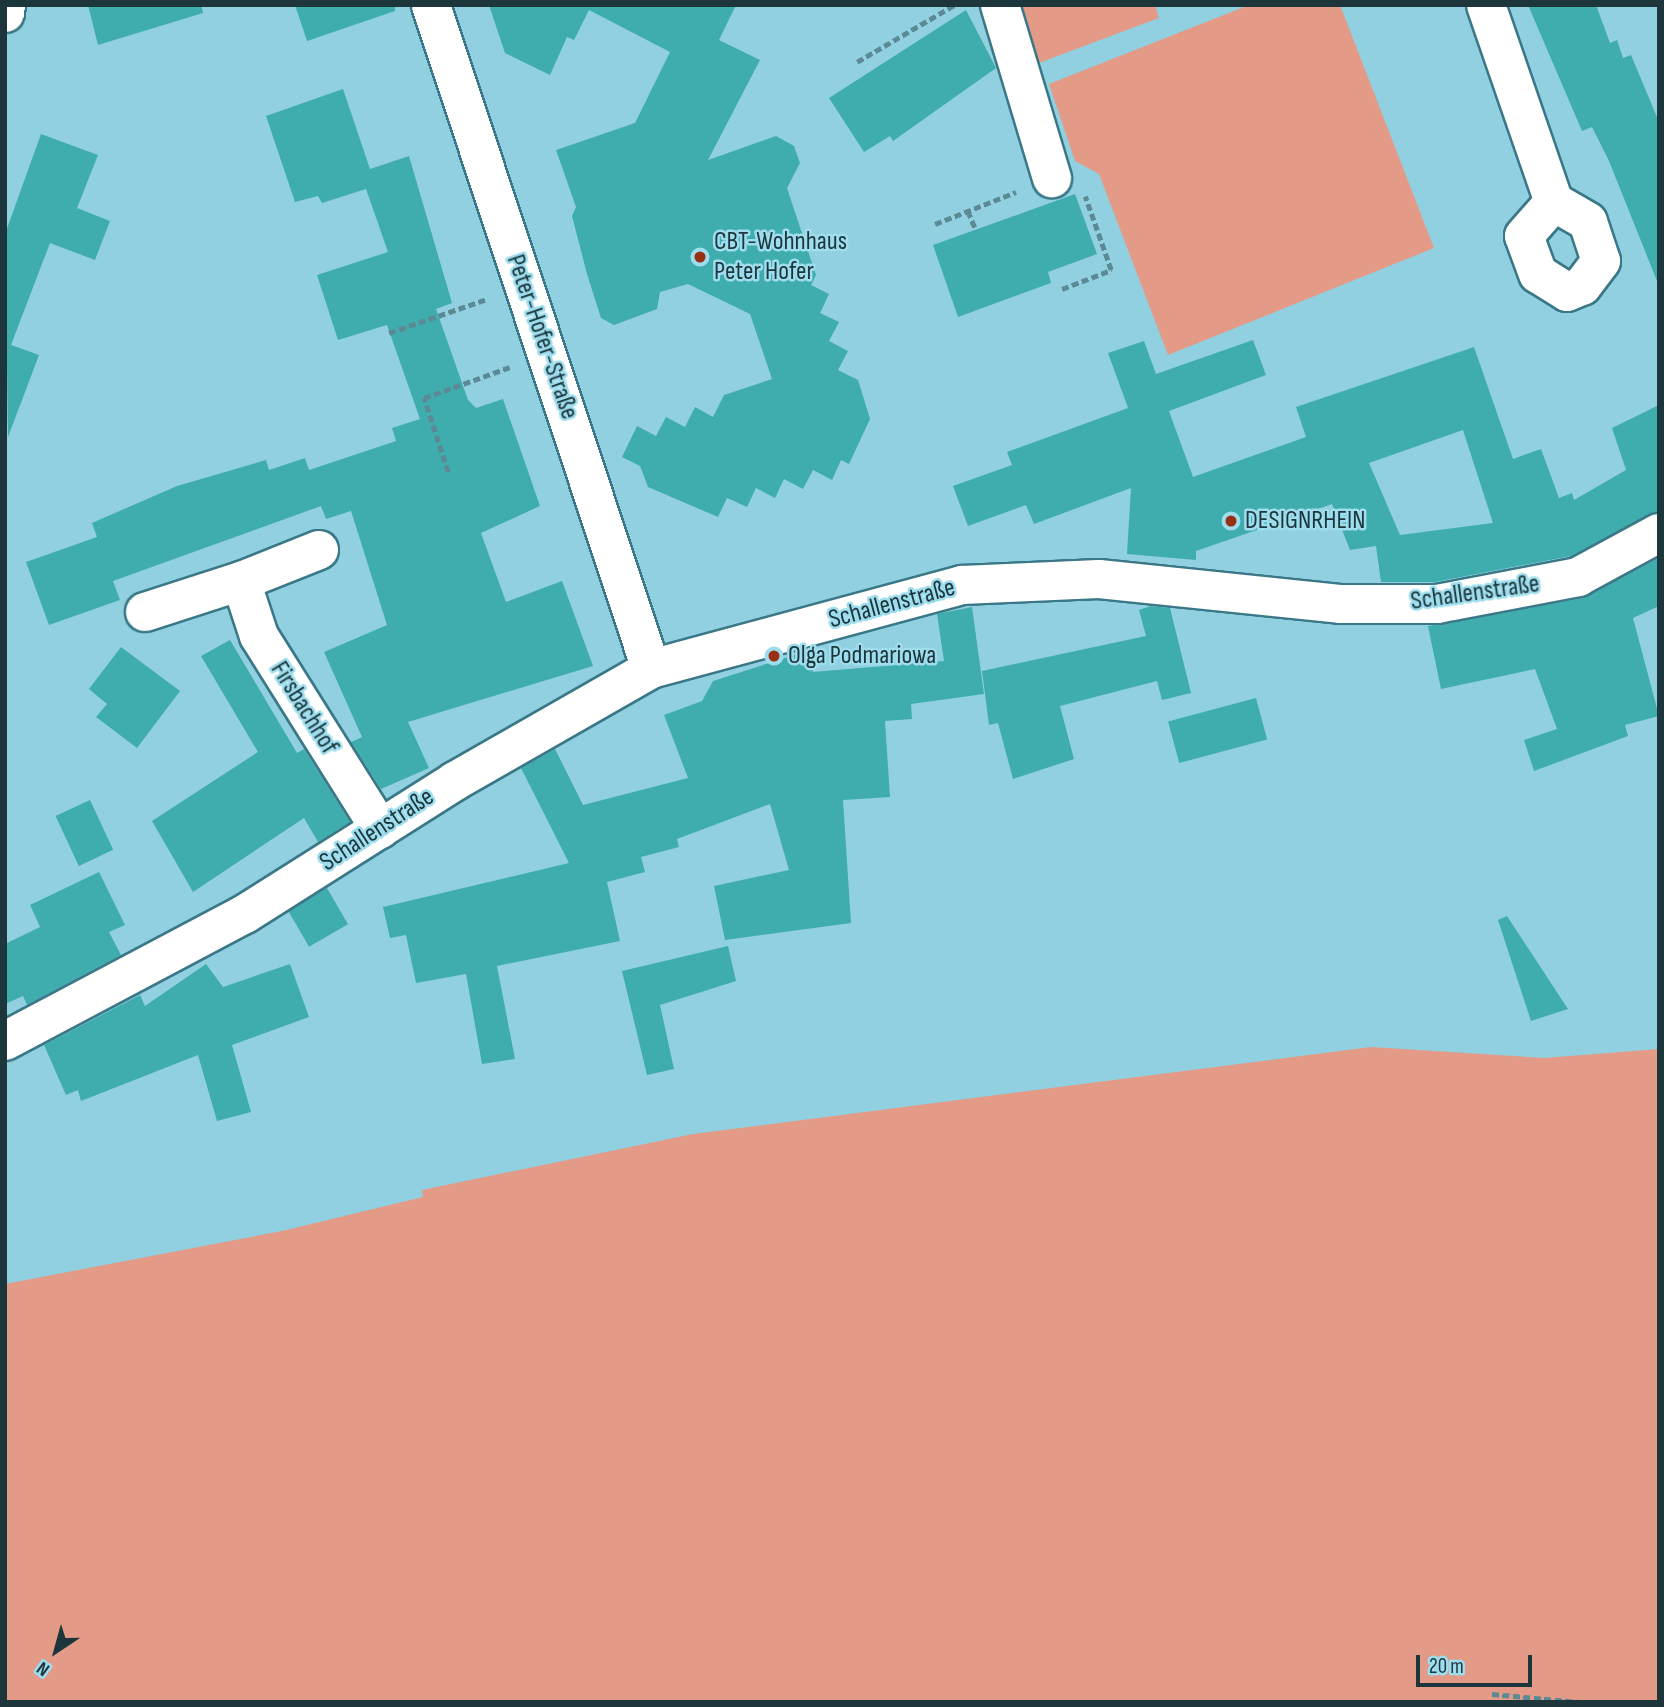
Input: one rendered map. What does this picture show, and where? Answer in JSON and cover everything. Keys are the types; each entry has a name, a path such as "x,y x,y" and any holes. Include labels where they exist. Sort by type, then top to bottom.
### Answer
{"street":[{"path":"5,13 6,5"},
{"name":"Peter-Hofer-Straße","path":"431,5 524,286 549,353 651,669"},
{"path":"1000,5 1052,178"},
{"path":"1486,5 1554,202"},
{"name":"Schallenstraße","path":"5,1041 244,914 380,829 651,669 962,585 1099,579 1340,604 1437,604 1578,577 1659,533"},
{"path":"145,612 241,581 319,550"},
{"name":"Firsbachhof","path":"241,581 259,636 380,829"}],"path":[{"path":"857,62 954,5"},
{"path":"935,224 1052,178 1078,181 1111,271 1062,289"},
{"path":"968,211 976,230"},
{"path":"389,333 524,286"},
{"path":"448,472 424,398 549,353"},
{"path":"1492,1695 1580,1702"}],"shaded area":[{"path":"1020,5 1155,5 1159,18 1039,63"},
{"path":"1249,5 1340,5 1434,248 1168,355 1099,174 1075,161 1049,84"},
{"path":"1371,1047 1544,1058 1659,1049 1659,1702 5,1702 5,1284 282,1231 423,1197 422,1190 693,1134"}],"building":[{"path":"88,5 201,5 203,13 98,45"},
{"path":"295,5 395,5 395,11 307,41"},
{"name":"CBT-Wohnhaus Peter Hofer","path":"489,5 736,5 719,40 760,60 708,160 776,136 794,146 800,163 787,188 816,275 811,285 829,294 820,313 839,322 829,341 848,351 838,370 858,380 870,419 849,464 841,460 832,480 813,470 803,489 784,479 775,498 756,488 747,507 727,498 718,517 648,487 640,466 622,457 637,426 656,436 666,417 685,427 695,407 713,417 724,395 772,379 750,314 688,284 660,292 657,309 614,325 601,318 587,274 572,216 576,207 556,150 635,123 670,52 589,10 574,40 567,37 550,75 505,53"},
{"path":"1528,5 1596,5 1610,43 1617,40 1623,58 1631,55 1659,122 1659,286 1609,161 1592,127 1582,131"},
{"path":"966,10 996,68 893,141 890,136 864,152 829,98"},
{"path":"343,89 370,169 409,156 452,303 436,309 468,400 476,408 503,399 540,506 481,533 506,602 562,581 593,666 408,722 429,768 381,789 351,742 362,737 324,652 387,625 351,511 326,519 321,506 113,581 120,600 49,625 26,562 97,537 92,523 177,486 266,460 269,470 305,458 309,470 396,441 392,428 420,419 387,325 338,340 317,275 388,252 366,189 322,203 318,196 295,202 266,116"},
{"path":"41,134 98,155 77,208 110,221 95,260 50,243 11,345 39,355 8,437 5,234"},
{"path":"1075,194 1097,254 1048,272 1051,283 958,317 933,245"},
{"path":"1253,340 1266,375 1169,411 1193,477 1306,437 1296,407 1474,347 1513,459 1541,449 1559,498 1572,493 1574,500 1626,470 1612,428 1659,405 1659,511 1571,556 1435,582 1381,582 1376,546 1350,550 1332,504 1196,551 1196,560 1127,554 1131,488 1034,524 1026,505 968,526 953,486 1012,465 1007,452 1128,408 1108,353 1144,341 1156,374","holes":["1463,430 1493,523 1400,535 1369,463"]},
{"path":"1659,558 1659,606 1633,618 1659,716 1625,725 1628,736 1534,771 1524,740 1557,729 1535,669 1441,689 1428,626 1583,598"},
{"path":"1151,606 1170,608 1191,693 1162,700 1157,681 1060,706 1074,759 1013,779 998,723 989,725 982,671 1146,636 1139,610"},
{"path":"972,607 984,694 911,704 912,719 885,721 890,797 843,800 851,923 725,940 714,886 789,870 770,804 677,839 679,847 641,857 645,872 607,882 620,941 497,966 515,1059 482,1064 466,974 416,983 406,935 390,938 383,907 569,863 521,768 555,749 583,805 688,778 664,715 702,701 713,681 807,651 813,672 944,661 937,614"},
{"path":"230,640 297,753 304,749 350,822 318,842 304,818 193,892 152,821 258,752 201,656"},
{"path":"121,647 180,691 137,748 96,717 107,704 89,689"},
{"path":"1256,698 1267,740 1179,763 1168,722"},
{"path":"90,800 113,850 79,866 56,816"},
{"path":"99,872 125,925 109,932 121,955 27,1005 23,996 5,1004 5,944 40,927 30,905"},
{"path":"327,888 348,924 309,947 288,910"},
{"path":"1507,916 1568,1009 1531,1021 1498,920"},
{"path":"728,946 736,981 660,1005 674,1069 647,1075 622,971"},
{"path":"206,964 223,987 290,964 309,1017 232,1045 251,1112 217,1121 198,1055 81,1101 78,1090 66,1095 44,1045 140,995 145,1006"}],"place":[{"name":"CBT-Wohnhaus Peter Hofer","path":"700,257"},
{"name":"DESIGNRHEIN","path":"1231,521"},
{"name":"Olga Podmariowa","path":"774,656"}]}
